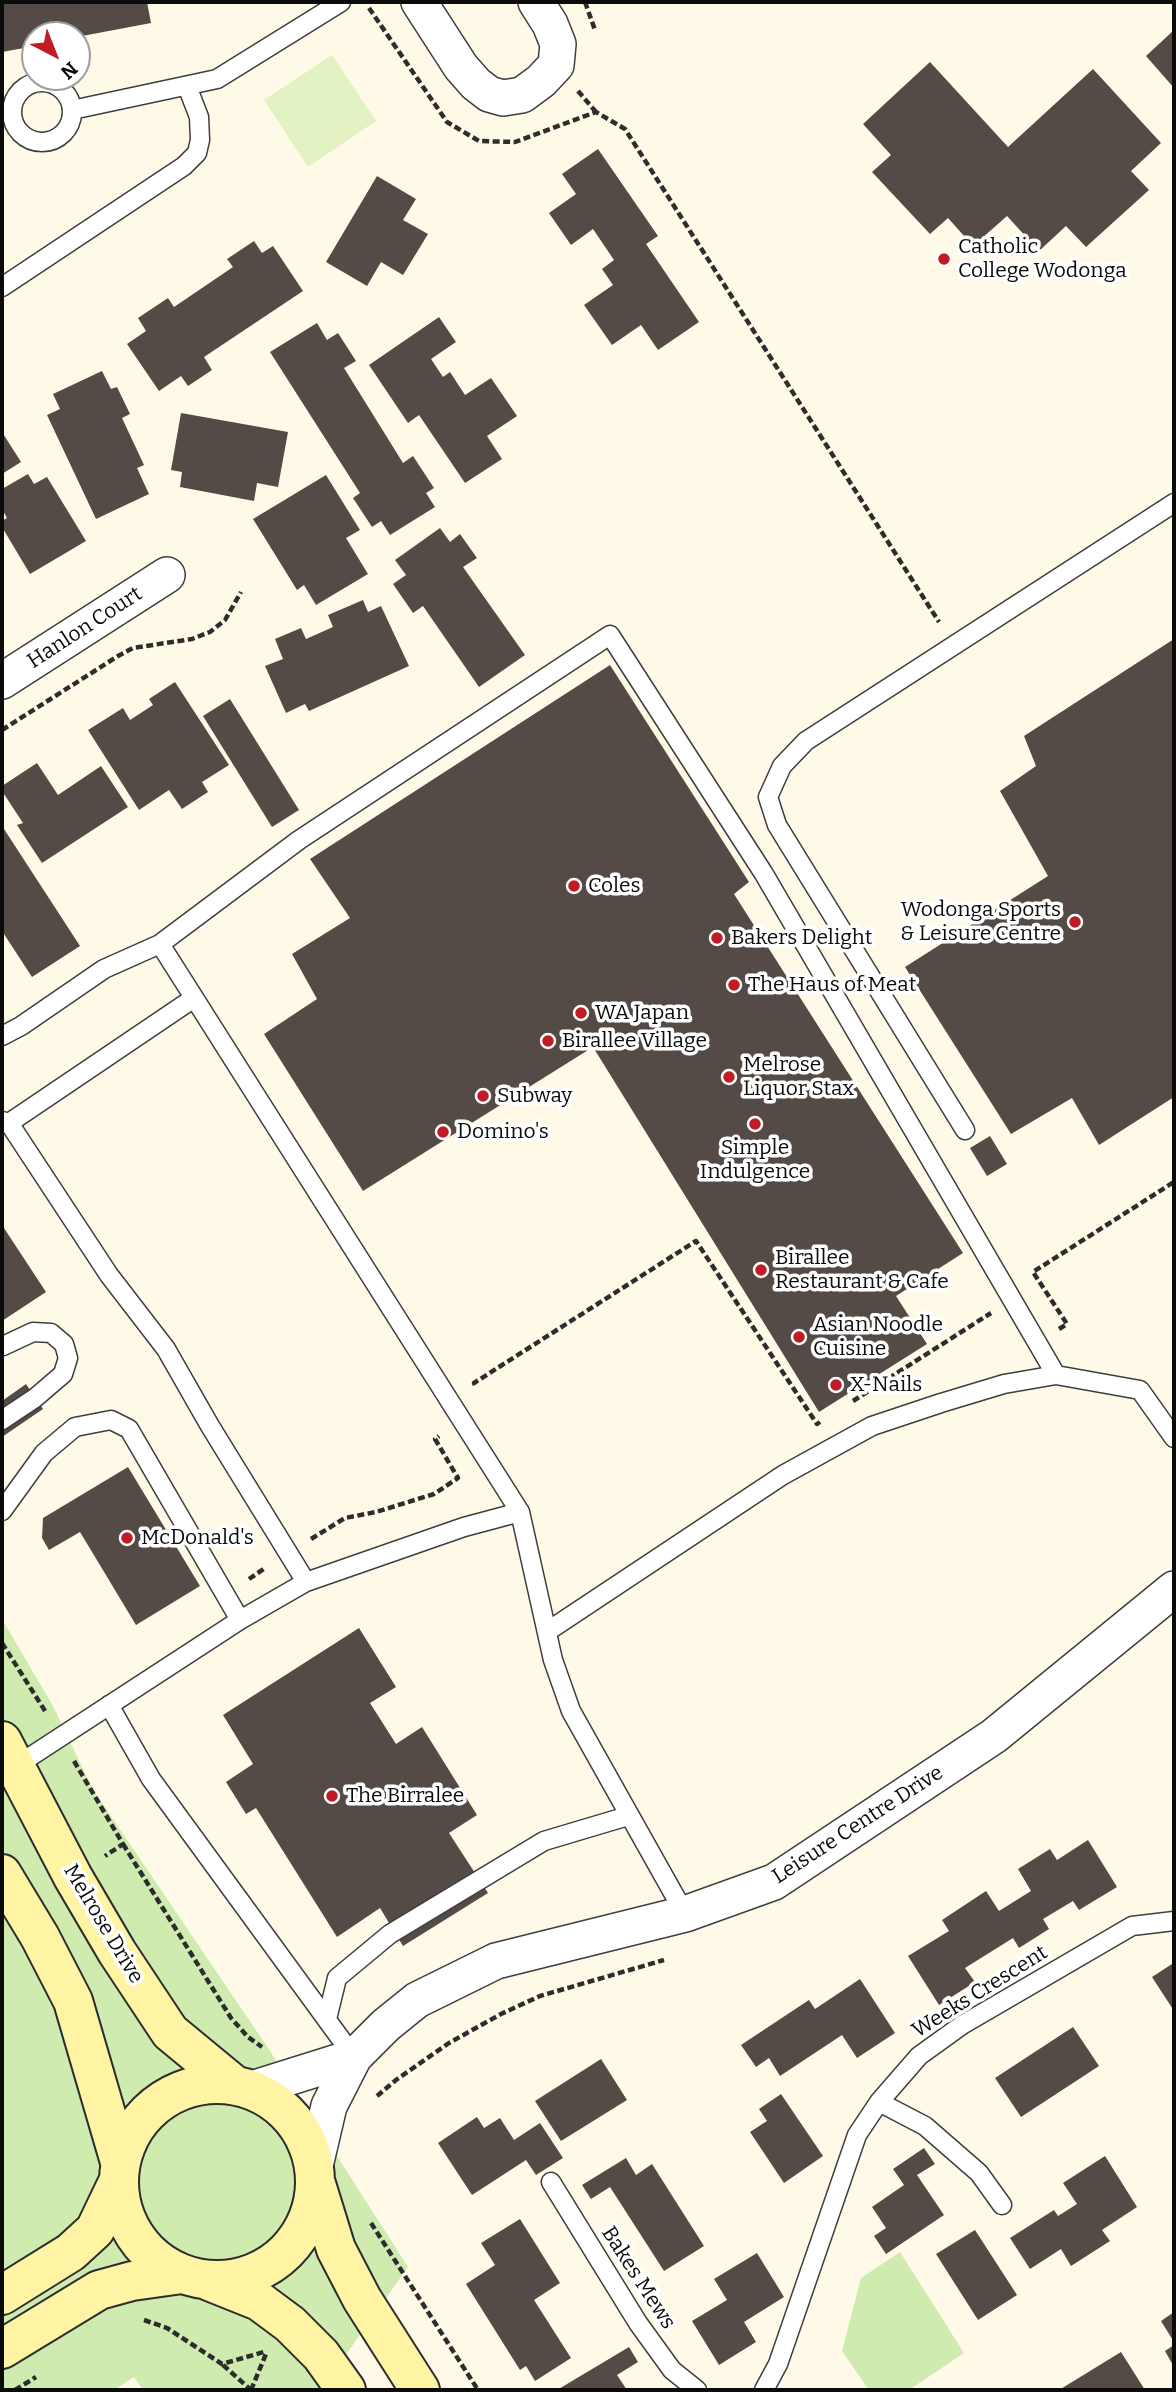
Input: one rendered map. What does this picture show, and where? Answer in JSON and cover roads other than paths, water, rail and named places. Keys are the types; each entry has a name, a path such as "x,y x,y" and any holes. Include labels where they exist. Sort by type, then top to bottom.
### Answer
{"main road":[{"name":"Melrose Drive","path":"9,1754 73,1877 117,1952 170,2032 242,2087"},
{"path":"2,1874 74,2001 119,2171 121,2204 129,2227 142,2246 161,2263 259,2301 290,2324 321,2355 345,2390"},
{"path":"2,2295 71,2252 95,2230 131,2134 149,2110 174,2093 203,2085 242,2087 270,2099 287,2112 300,2128 310,2146 336,2249 362,2300 420,2390"},
{"path":"2,2349 99,2290 132,2281 194,2277 234,2279 260,2271 283,2255 301,2234 312,2209 315,2174"}],"street":[{"path":"419,2 461,67 488,93 503,98 522,95 541,82 556,65 558,44 550,24 536,2"},
{"name":"Hanlon Court","path":"2,681 167,575"},
{"name":"Leisure Centre Drive","path":"315,2174 329,2106 354,2057 386,2025 417,2000 496,1961 685,1914 774,1882 994,1735 1174,1589"},
{"name":"Leisure Centre Drive","path":"242,2087 354,2057"}],"lane":[{"path":"72,110 216,79 341,2"},
{"path":"2,287 184,166 197,153 200,141 199,117 187,86"},
{"path":"965,1130 777,825 768,797 782,766 806,741 1174,503"},
{"path":"2,1036 104,969 160,944 299,840 610,635 764,874 1056,1375"},
{"path":"160,944 520,1513 553,1660 571,1712 685,1914"},
{"path":"194,998 5,1122 108,1275 166,1349 306,1582"},
{"path":"2,1420 35,1398 63,1374 68,1358 64,1344 51,1333 33,1332 3,1346"},
{"path":"548,1631 783,1475 872,1426 1004,1384 1056,1375 1140,1390 1174,1438"},
{"path":"2,1511 44,1453 75,1427 111,1420 129,1429 240,1620"},
{"path":"9,1754 109,1705 240,1620 306,1582 464,1527 520,1513"},
{"path":"109,1705 151,1779 354,2057"},
{"path":"327,2019 337,1978 371,1947 390,1934 544,1840 628,1816"},
{"name":"Weeks Crescent","path":"764,2390 778,2364 857,2135 878,2102 919,2056 962,2025 1132,1926 1174,1921"},
{"path":"878,2102 925,2126 979,2173 1002,2205"},
{"name":"Bakes Mews","path":"551,2182 638,2323 672,2370 697,2390"}],"place":[{"name":"Catholic College Wodonga","path":"944,259"},
{"name":"Coles","path":"574,886"},
{"name":"Wodonga Sports & Leisure Centre","path":"1075,922"},
{"name":"Bakers Delight","path":"717,938"},
{"name":"The Haus of Meat","path":"734,985"},
{"name":"WA Japan","path":"581,1013"},
{"name":"Birallee Village","path":"548,1041"},
{"name":"Melrose Liquor Stax","path":"729,1077"},
{"name":"Subway","path":"483,1096"},
{"name":"Simple Indulgence","path":"755,1124"},
{"name":"Domino's","path":"443,1132"},
{"name":"Birallee Restaurant & Cafe","path":"761,1270"},
{"name":"Asian Noodle Cuisine","path":"799,1337"},
{"name":"X-Nails","path":"836,1385"},
{"name":"McDonald's","path":"127,1538"},
{"name":"The Birralee","path":"332,1796"}]}
